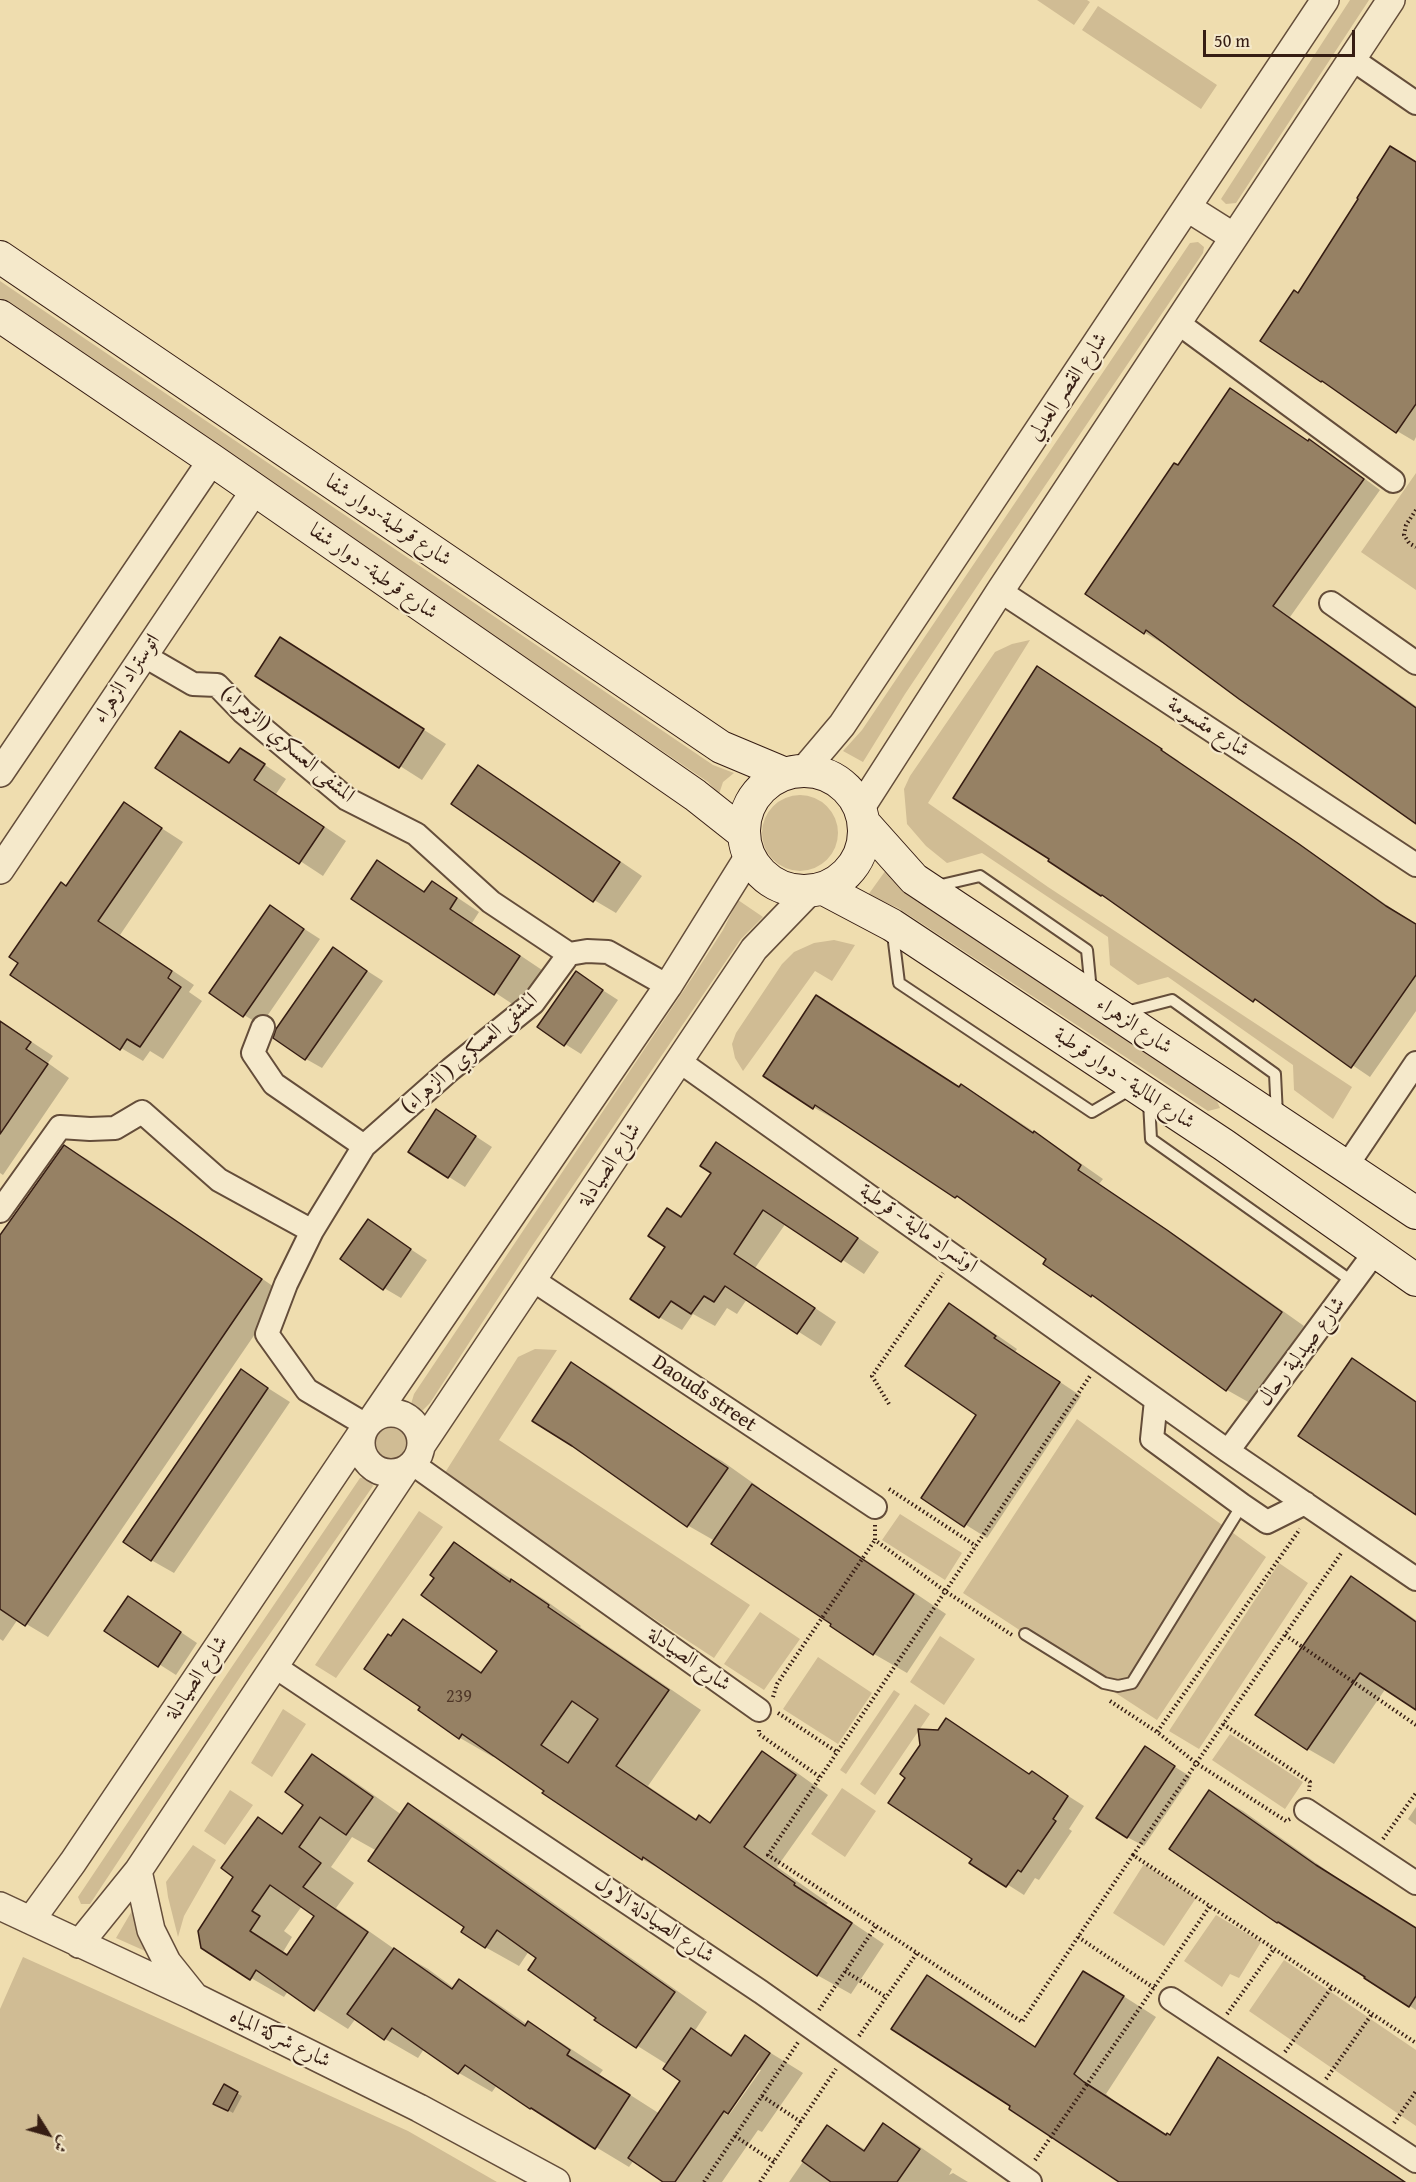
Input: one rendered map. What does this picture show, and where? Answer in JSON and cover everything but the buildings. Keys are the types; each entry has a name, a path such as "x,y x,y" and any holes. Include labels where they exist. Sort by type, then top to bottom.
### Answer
{"main road":[{"name":"شارع قرطبة-دوار شفا","path":"0,257 721,747 794,772"},
{"name":"شارع قرطبة- دوار شفا","path":"0,316 695,795 746,845"},
{"path":"794,772 822,772 839,780 852,793 862,816 864,844 856,863 842,879 816,890 785,889 764,876 746,845 746,814 753,797 766,783 794,772"},
{"name":"شارع الزهراء","path":"862,816 914,879 1346,1167 1413,1208"},
{"name":"شارع المالية - دوار قرطبة","path":"816,890 892,925 1224,1145 1416,1280"},
{"path":"1224,1145 1250,1103"}],"street":[{"path":"862,816 1000,591 1391,0"},
{"name":"شارع القصر العدلي","path":"794,772 842,725 1188,208 1323,1"},
{"path":"1352,59 1416,103"},
{"path":"1188,208 1234,237"},
{"path":"1178,323 1393,481"},
{"path":"0,773 212,460"},
{"name":"اتوستراد الزهراء","path":"0,870 255,490"},
{"name":"شارع مقسومة","path":"1000,591 1416,865"},
{"path":"1330,603 1416,663"},
{"name":"المشفى العسكري (الزهراء)","path":"143,655 193,684 218,685 243,712 347,799 416,834 491,902 569,954"},
{"name":"شارع الصيادلة","path":"31,1920 74,1862 367,1426 668,986 746,845"},
{"name":"شارع الصيادلة","path":"79,1944 138,1871 754,949 816,890"},
{"path":"569,954 587,951 608,952 668,986"},
{"name":"المشفى العسكري ( الزهراء)","path":"367,1426 308,1390 267,1334 286,1284 312,1231 364,1146 451,1069 533,1003 569,954"},
{"path":"263,1027 253,1053 274,1084 364,1146"},
{"name":"اوتسراد مالية - قرطبة","path":"679,1060 1228,1451 1416,1580"},
{"path":"1346,1167 1416,1064"},
{"path":"0,1211 60,1127 115,1128 142,1112 219,1179 312,1231"},
{"name":"شارع صيدلية رحال","path":"1228,1451 1375,1252"},
{"name":"Daouds street","path":"533,1280 881,1498"},
{"path":"1156,1400 1152,1439 1242,1505 1267,1522 1309,1507"},
{"path":"392,1412 410,1419 417,1426 421,1436 413,1460 385,1473 376,1469 362,1454 360,1444 367,1426 382,1413 392,1412"},
{"name":"شارع الصيادلة","path":"413,1460 759,1710"},
{"name":"شارع الصيادلة الاول","path":"274,1666 809,2026 1026,2180"},
{"path":"1306,1810 1416,1883"},
{"path":"138,1871 152,1930 167,1962 195,1997"},
{"name":"شارع شركة المياه","path":"0,1906 195,1997 419,2108 556,2182"},
{"path":"1171,1999 1416,2161"}],"lane":[{"path":"892,925 899,983 1092,1112 1142,1091 1151,1139 1353,1282"},
{"path":"1117,1015 1172,1000 1275,1074 1278,1122"},
{"path":"1025,1634 1104,1683 1118,1686 1132,1683 1242,1505"}],"path":[{"path":"1416,510 1406,525 1404,535 1409,543 1416,547"},
{"path":"889,1404 872,1376 955,1255"},
{"path":"1101,1360 768,1854 1022,2022 1133,1855 1353,1536"},
{"path":"837,1752 770,1707 777,1684 875,1540 881,1498 976,1546"},
{"path":"1223,1724 1310,1782 1306,1810 1286,1821 1196,1763 1157,1732 1309,1507"},
{"path":"875,1540 945,1591"},
{"path":"1285,1635 1416,1725"},
{"path":"759,1710 759,1734 820,1777"},
{"path":"1372,1854 1416,1793"},
{"path":"1133,1855 1416,2043"},
{"path":"1026,2180 1152,1987 1210,1906"},
{"path":"704,2182 876,1926"},
{"path":"1078,1937 1171,1999"},
{"path":"1216,2029 1274,1949"},
{"path":"760,2182 917,1953"},
{"path":"845,1971 886,1997"},
{"path":"1274,2067 1332,1987"},
{"path":"1315,2094 1372,2014"},
{"path":"1383,2139 1416,2091"},
{"path":"762,2096 801,2122"},
{"path":"735,2136 774,2162"}],"shaded area":[{"path":"1037,0 1087,0 1090,2 1074,25"},
{"path":"1350,0 1369,0 1236,203 1226,204 1221,199"},
{"path":"1098,6 1217,85 1201,109 1082,30"},
{"path":"1198,242 1204,247 1203,253 905,694 863,762 843,751 862,730 1190,243"},
{"path":"0,281 713,765 734,773 723,782 719,794 708,782 0,301"},
{"path":"1416,473 1416,590 1361,552"},
{"path":"1030,640 928,803 1048,887 1352,1087 1333,1119 1294,1090 1293,1065 1168,977 1138,985 1110,965 1108,937 982,853 947,863 926,846 907,824 904,789 910,776 995,652 1012,644"},
{"path":"808,795 821,801 832,812 838,825 836,848 821,865 808,871 792,871 779,865 764,848 762,825 768,812 785,797"},
{"path":"886,870 908,895 1216,1099 1220,1108 1208,1111 898,908 868,895"},
{"path":"738,900 763,917 741,939 530,1249 430,1403 419,1414 411,1404 414,1394 692,978 723,930"},
{"path":"834,940 855,945 832,981 815,971 743,1071 735,1058 732,1044 736,1033 782,964 794,952 814,943"},
{"path":"535,1349 557,1350 499,1440 750,1605 714,1658 441,1479 518,1357"},
{"path":"1077,1419 1266,1557 1157,1720 963,1593"},
{"path":"391,1428 402,1433 407,1444 402,1455 391,1460 380,1455 375,1444 380,1433"},
{"path":"369,1477 373,1486 246,1668 90,1904 81,1904 78,1897 229,1671 360,1478"},
{"path":"419,1511 443,1527 336,1678 315,1665"},
{"path":"900,1514 962,1553 945,1580 882,1540"},
{"path":"1279,1563 1308,1583 1199,1749 1169,1731"},
{"path":"760,1612 800,1639 764,1690 724,1664"},
{"path":"940,1636 975,1659 944,1705 910,1682"},
{"path":"818,1657 872,1693 838,1744 783,1709"},
{"path":"894,1690 900,1694 846,1774 840,1770"},
{"path":"915,1704 930,1714 875,1795 860,1784"},
{"path":"283,1709 306,1724 272,1777 251,1763"},
{"path":"1230,1734 1303,1782 1285,1809 1212,1760"},
{"path":"842,1788 876,1811 845,1857 811,1834"},
{"path":"230,1790 253,1805 225,1845 204,1831"},
{"path":"193,1845 216,1860 184,1916 178,1937 166,1882"},
{"path":"1144,1864 1196,1898 1164,1946 1113,1913"},
{"path":"136,1904 154,1955 116,1938"},
{"path":"1216,1915 1261,1942 1239,1978 1230,1974 1222,1987 1184,1961"},
{"path":"23,1957 408,2131 497,2182 0,2182 0,2009"},
{"path":"1284,1960 1416,2050 1416,2126 1249,2011"}]}
